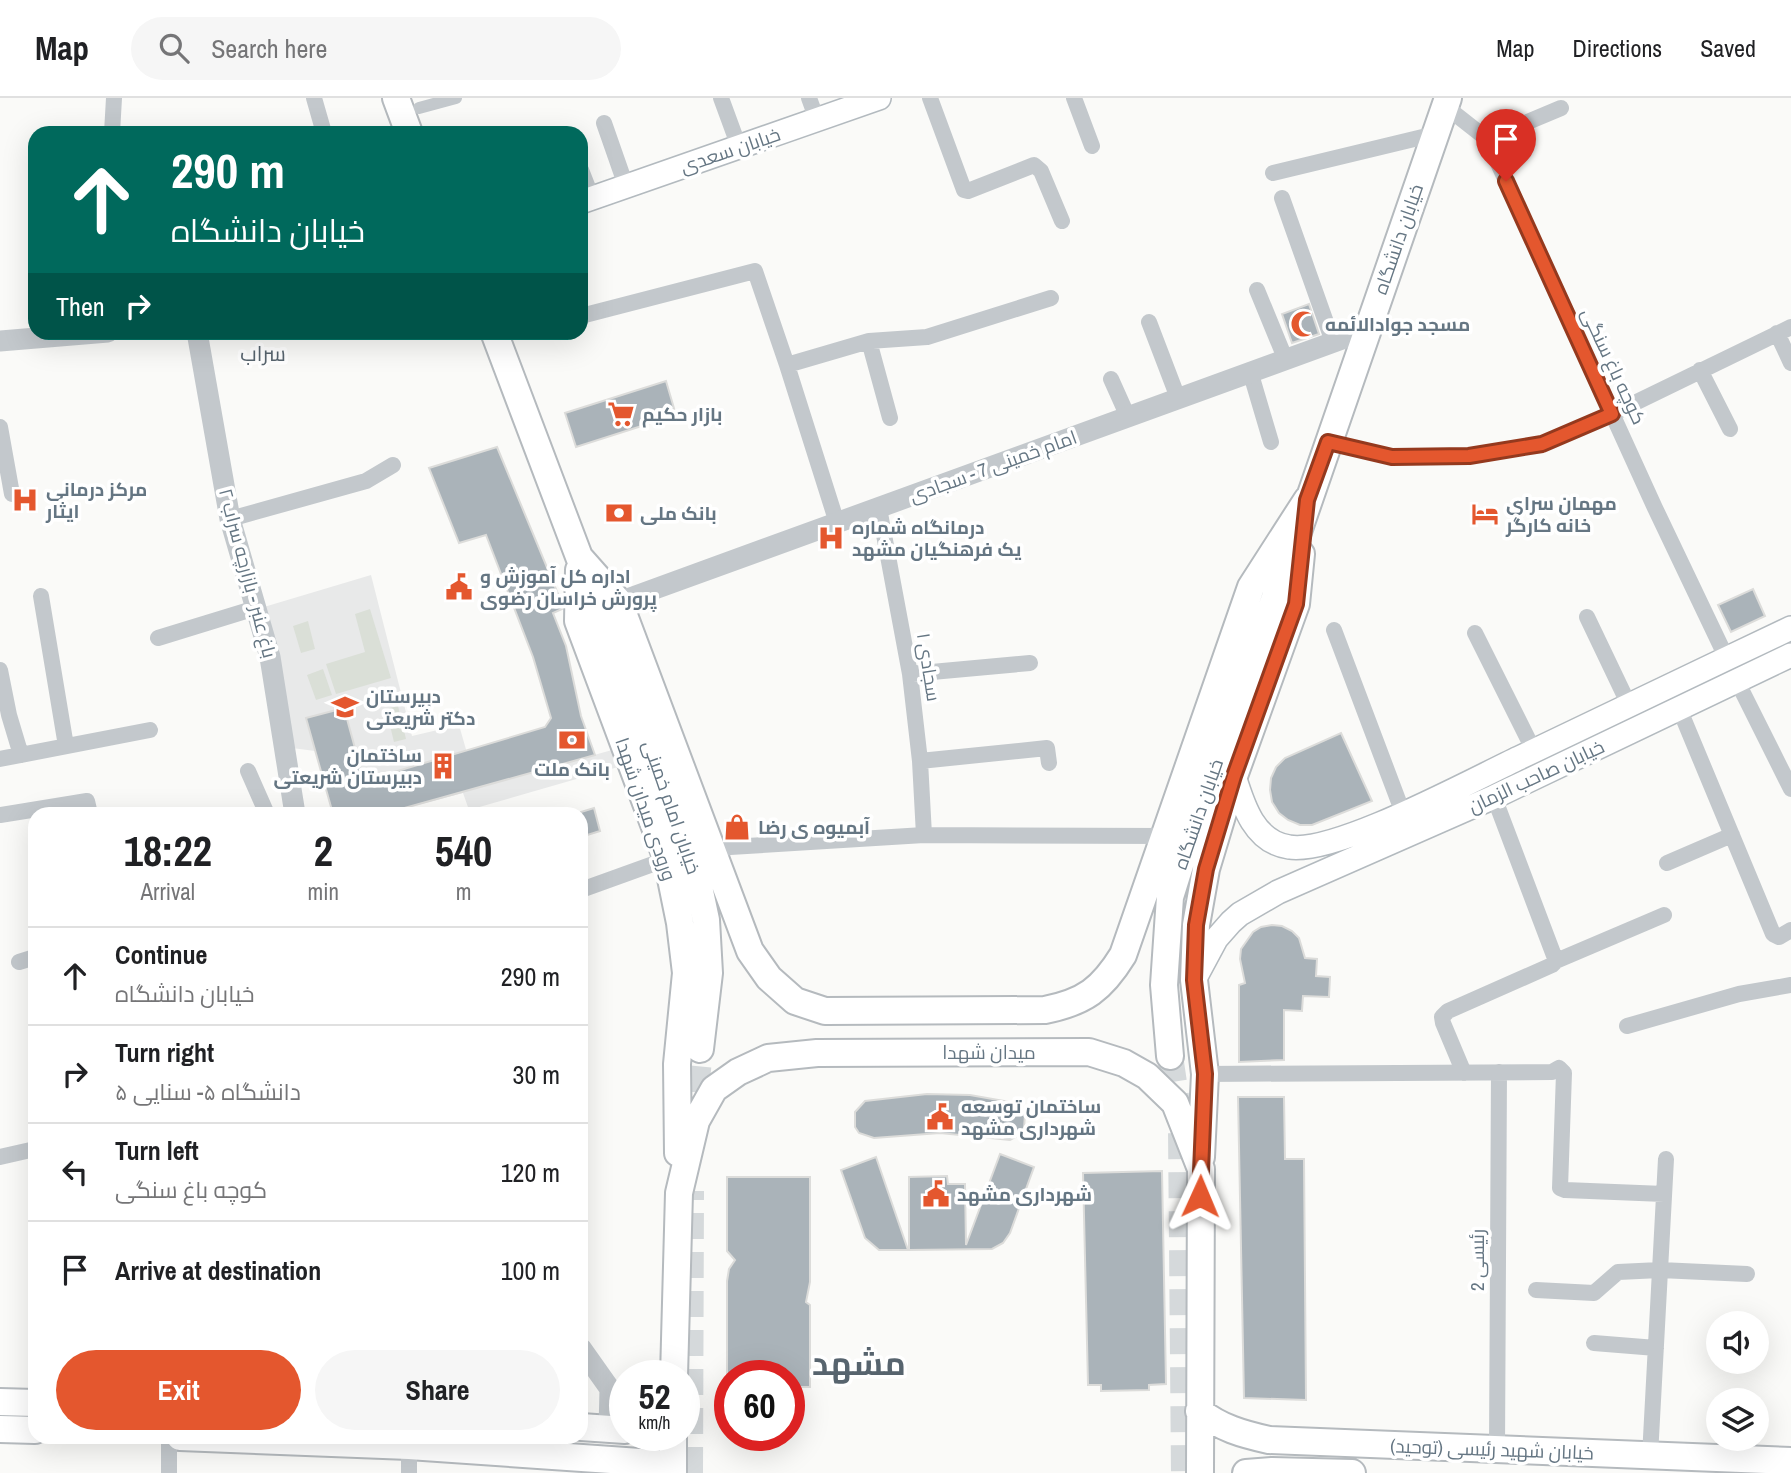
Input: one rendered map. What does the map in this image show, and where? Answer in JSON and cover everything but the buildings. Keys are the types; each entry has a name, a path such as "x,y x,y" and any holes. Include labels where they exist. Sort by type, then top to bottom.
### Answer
{"main road":[{"name":"خیابان سعدی","path":"588,199 879,98"},
{"path":"409,126 410,101"},
{"path":"410,101 424,126"},
{"name":"خیابان دانشگاه","path":"1170,1056 1164,985 1170,897 1190,832 1281,581 1447,102"},
{"path":"501,340 580,558 610,608 714,851 750,951 769,978 795,1001 825,1011 1045,1010 1070,1005 1097,989 1123,955 1251,587 1307,500"},
{"path":"1200,1169 1205,1074 1194,980 1196,925 1206,869 1234,776 1296,604 1307,500"},
{"name":"ورودی میدان شهدا","path":"580,558 578,621 667,859 680,923 686,973 677,1064 679,1193"},
{"name":"خیابان امام خمینی","path":"610,608 693,858 706,920 709,973 700,1049"},
{"path":"1234,776 1247,813 1254,825 1270,841 1287,847 1322,845 1403,813 1791,628"},
{"name":"خیابان صاحب الزمان","path":"1194,980 1216,939 1231,922 1278,892 1494,796 1791,655"},
{"name":"میدان شهدا","path":"674,1360 679,1193 696,1121 714,1089 738,1072 768,1058 817,1053 1089,1052 1124,1063 1147,1076 1175,1103 1200,1169 1200,1473"},
{"path":"0,1402 28,1403"},
{"name":"خیابان شهید رئیسی (توحید)","path":"1199,1411 1213,1422 1236,1433 1269,1440 1791,1461"},
{"path":"588,1427 609,1429"},
{"path":"0,1429 28,1430"},
{"path":"358,1444 654,1462 673,1470 673,1451"},
{"path":"1246,1473 1352,1473"}],"street":[{"path":"112,126 114,98"},
{"path":"314,98 322,126"},
{"path":"410,101 456,98"},
{"path":"721,98 739,147"},
{"path":"809,98 817,120"},
{"path":"930,98 964,190 968,191 1034,165 1041,171 1062,220"},
{"path":"1074,98 1092,146"},
{"name":"کوچه باغ سنگی","path":"1447,102 1487,139 1727,659"},
{"path":"1487,139 1561,108"},
{"path":"604,123 626,186"},
{"path":"1273,173 1435,134"},
{"path":"1282,198 1333,341"},
{"path":"588,314 755,271 788,365 837,523"},
{"path":"1257,290 1285,358"},
{"path":"788,365 869,341 927,337 1051,298"},
{"path":"1149,322 1178,398"},
{"name":"امام خمینی 7 - سجادی","path":"610,608 1367,330"},
{"path":"1328,442 1392,457 1469,456 1542,444 1612,414 1784,330 1791,363"},
{"path":"0,341 28,339"},
{"name":"باغ عنبر - بازارچه سراب ۲","path":"198,340 230,519 271,657 294,807"},
{"path":"869,341 890,418"},
{"path":"1700,370 1730,429"},
{"path":"1250,371 1271,442"},
{"path":"1111,379 1128,417"},
{"path":"0,428 12,494"},
{"path":"230,519 366,481 393,465"},
{"name":"سجادی ۱","path":"879,508 910,674 920,761 924,835"},
{"path":"41,596 66,746"},
{"path":"158,638 256,608"},
{"path":"1587,617 1629,705"},
{"path":"1334,630 1403,813"},
{"path":"1475,633 1534,751"},
{"path":"910,674 1030,663"},
{"path":"0,670 21,755"},
{"path":"1737,681 1791,789"},
{"path":"1679,708 1732,835 1783,933"},
{"path":"0,759 150,730"},
{"path":"920,761 1047,748 1049,763"},
{"path":"247,771 264,807"},
{"path":"1494,796 1556,961"},
{"path":"50,807 87,801 88,807"},
{"path":"0,815 28,810"},
{"path":"714,851 730,847 924,835 1163,836"},
{"path":"1667,863 1732,835"},
{"path":"588,887 667,859"},
{"path":"1464,1073 1442,1017 1448,1012 1556,961 1664,915"},
{"path":"19,962 28,959"},
{"path":"1627,1026 1740,994 1791,985"},
{"path":"1205,1074 1499,1073 1552,1072 1559,1068 1564,1073 1560,1188 1664,1194"},
{"name":"رئیسی 2","path":"1497,1448 1499,1073"},
{"path":"0,1157 28,1151"},
{"path":"1650,1456 1666,1159"},
{"path":"1536,1290 1594,1293 1618,1272 1660,1269 1747,1274"},
{"path":"1594,1343 1656,1348"},
{"path":"588,1358 609,1389"},
{"path":"169,1444 169,1473"},
{"path":"409,1446 409,1473"}],"shaded area":[{"name":"دبیرستان دکتر شریعتی","path":"371,575 412,736 459,725 477,788 612,750 618,767 479,807 468,807 463,793 410,807 375,807 315,751 292,748 264,607"},
{"path":"370,609 391,678 336,694 326,664 365,652 355,614"},
{"path":"308,621 315,649 301,653 293,626"},
{"path":"323,669 332,695 316,700 307,675"},
{"path":"398,706 406,739 394,742 386,709"}],"tunnel":[{"path":"692,1131 700,1049"},
{"path":"1170,1056 1181,1130 1184,1473"},
{"path":"690,1473 691,1191"}],"place":[{"name":"مسجد جوادالائمه","path":"1304,324"},
{"name":"بازار حکیم","path":"621,414"},
{"name":"مرکز درمانی ایثار","path":"25,500"},
{"name":"بانک ملی","path":"619,513"},
{"name":"مهمان سرای خانه کارگر","path":"1485,514"},
{"name":"درمانگاه شماره یک فرهنگیان مشهد","path":"831,538"},
{"name":"اداره کل آموزش و پرورش خراسان رضوی","path":"459,587"},
{"name":"دبیرستان دکتر شریعتی","path":"345,707"},
{"name":"بانک ملت","path":"572,740"},
{"name":"ساختمان دبیرستان شریعتی","path":"443,766"},
{"name":"آبمیوه ی رضا","path":"737,827"},
{"name":"ساختمان توسعه شهرداری مشهد","path":"940,1117"},
{"name":"شهرداری مشهد","path":"936,1194"}],"district":[{"name":"سراب","path":"263,353"},
{"name":"مشهد","path":"859,1363"}],"route":[{"path":"1200,1196 1205,1074 1194,980 1196,925 1206,869 1234,776 1296,604 1307,500 1328,442 1392,457 1469,456 1542,444 1612,414 1506,181"}]}
